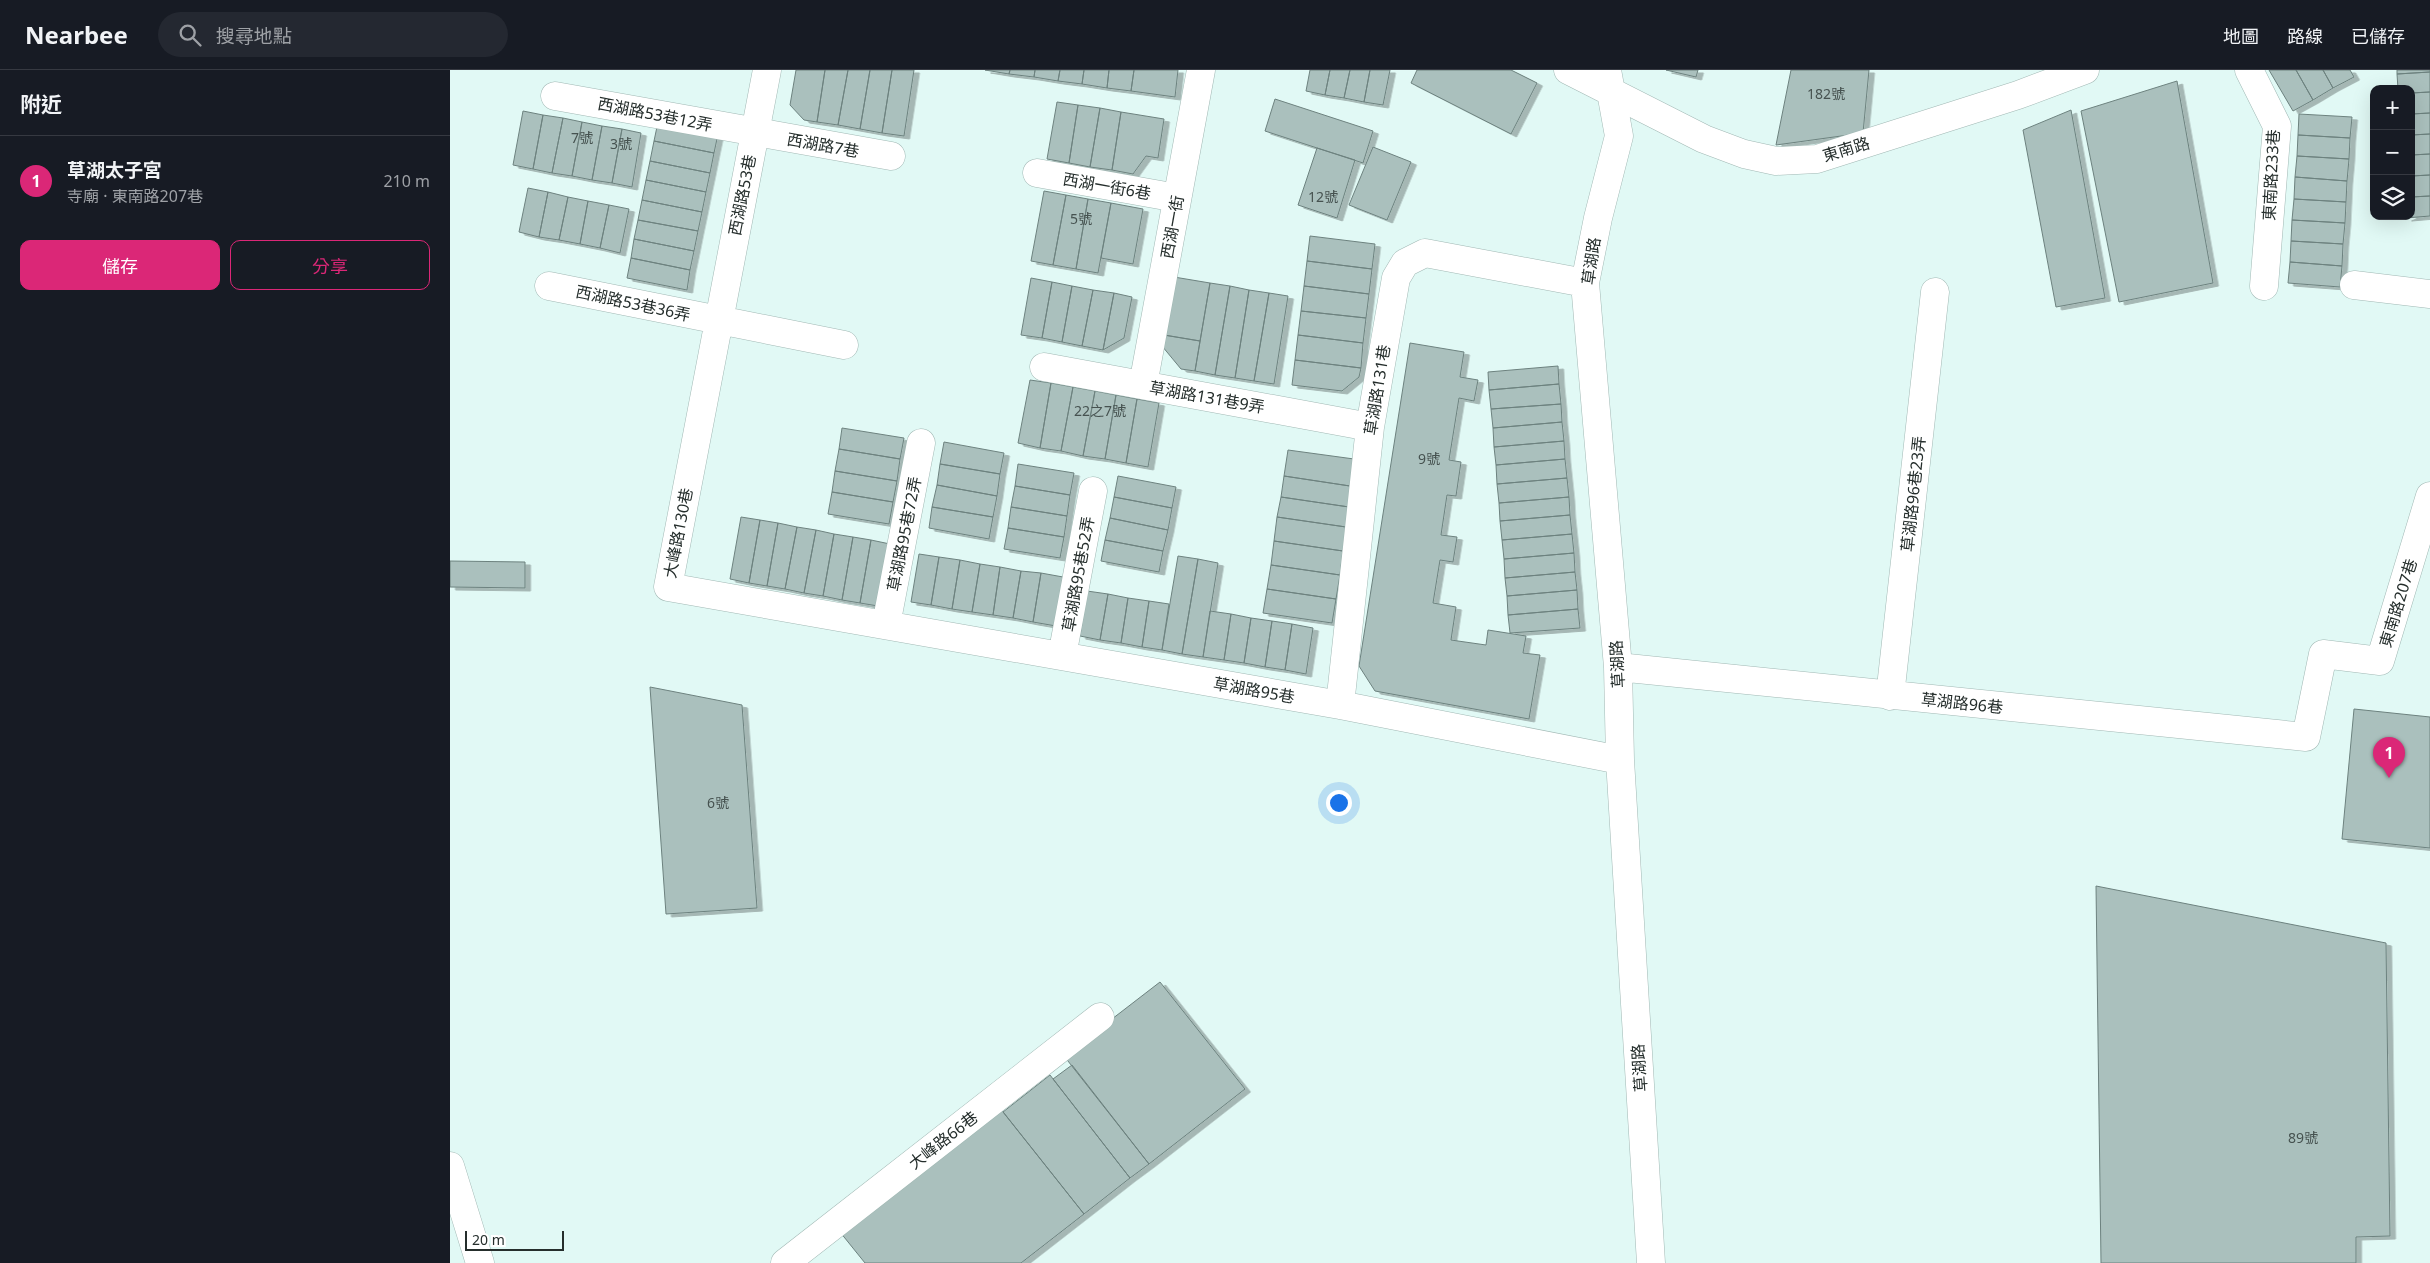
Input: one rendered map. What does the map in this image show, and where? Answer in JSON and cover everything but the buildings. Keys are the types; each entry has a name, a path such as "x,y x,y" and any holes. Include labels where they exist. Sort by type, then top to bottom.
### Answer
{"street":[{"name":"西湖路53巷","path":"718,321 767,70"},
{"name":"西湖一街","path":"1143,385 1201,70"},
{"name":"東南路","path":"1568,70 1608,81 1704,139 1744,154 1776,161 1817,159 2018,95 2085,70"},
{"name":"東南路233巷","path":"2249,70 2276,126 2264,286"},
{"name":"草湖路","path":"1608,81 1619,136 1598,218 1585,283 1618,667 1620,760 1651,1263"},
{"name":"西湖路53巷12弄","path":"555,96 754,133"},
{"name":"西湖路7巷","path":"754,133 891,156"},
{"name":"西湖一街6巷","path":"1037,173 1177,198"},
{"name":"草湖路131巷","path":"1340,705 1370,427 1396,278 1405,263 1425,253 1585,283"},
{"path":"2354,285 2430,294"},
{"name":"西湖路53巷36弄","path":"549,286 718,321"},
{"name":"草湖路96巷23弄","path":"1890,696 1936,292"},
{"path":"718,321 844,345"},
{"name":"大峰路130巷","path":"718,321 668,587 886,625"},
{"name":"草湖路131巷9弄","path":"1044,367 1370,427"},
{"name":"草湖路95巷72弄","path":"886,625 921,443"},
{"name":"草湖路95巷52弄","path":"1062,656 1093,491"},
{"name":"東南路207巷","path":"2306,737 2323,654 2380,661 2430,496"},
{"name":"草湖路95巷","path":"886,625 1340,705 1620,760"},
{"name":"草湖路96巷","path":"1618,667 2306,737"},
{"name":"大峰路66巷","path":"785,1263 1100,1017"},
{"path":"450,1166 480,1263"}],"place":[{"name":"草湖太子宮","path":"2389,778"}]}
